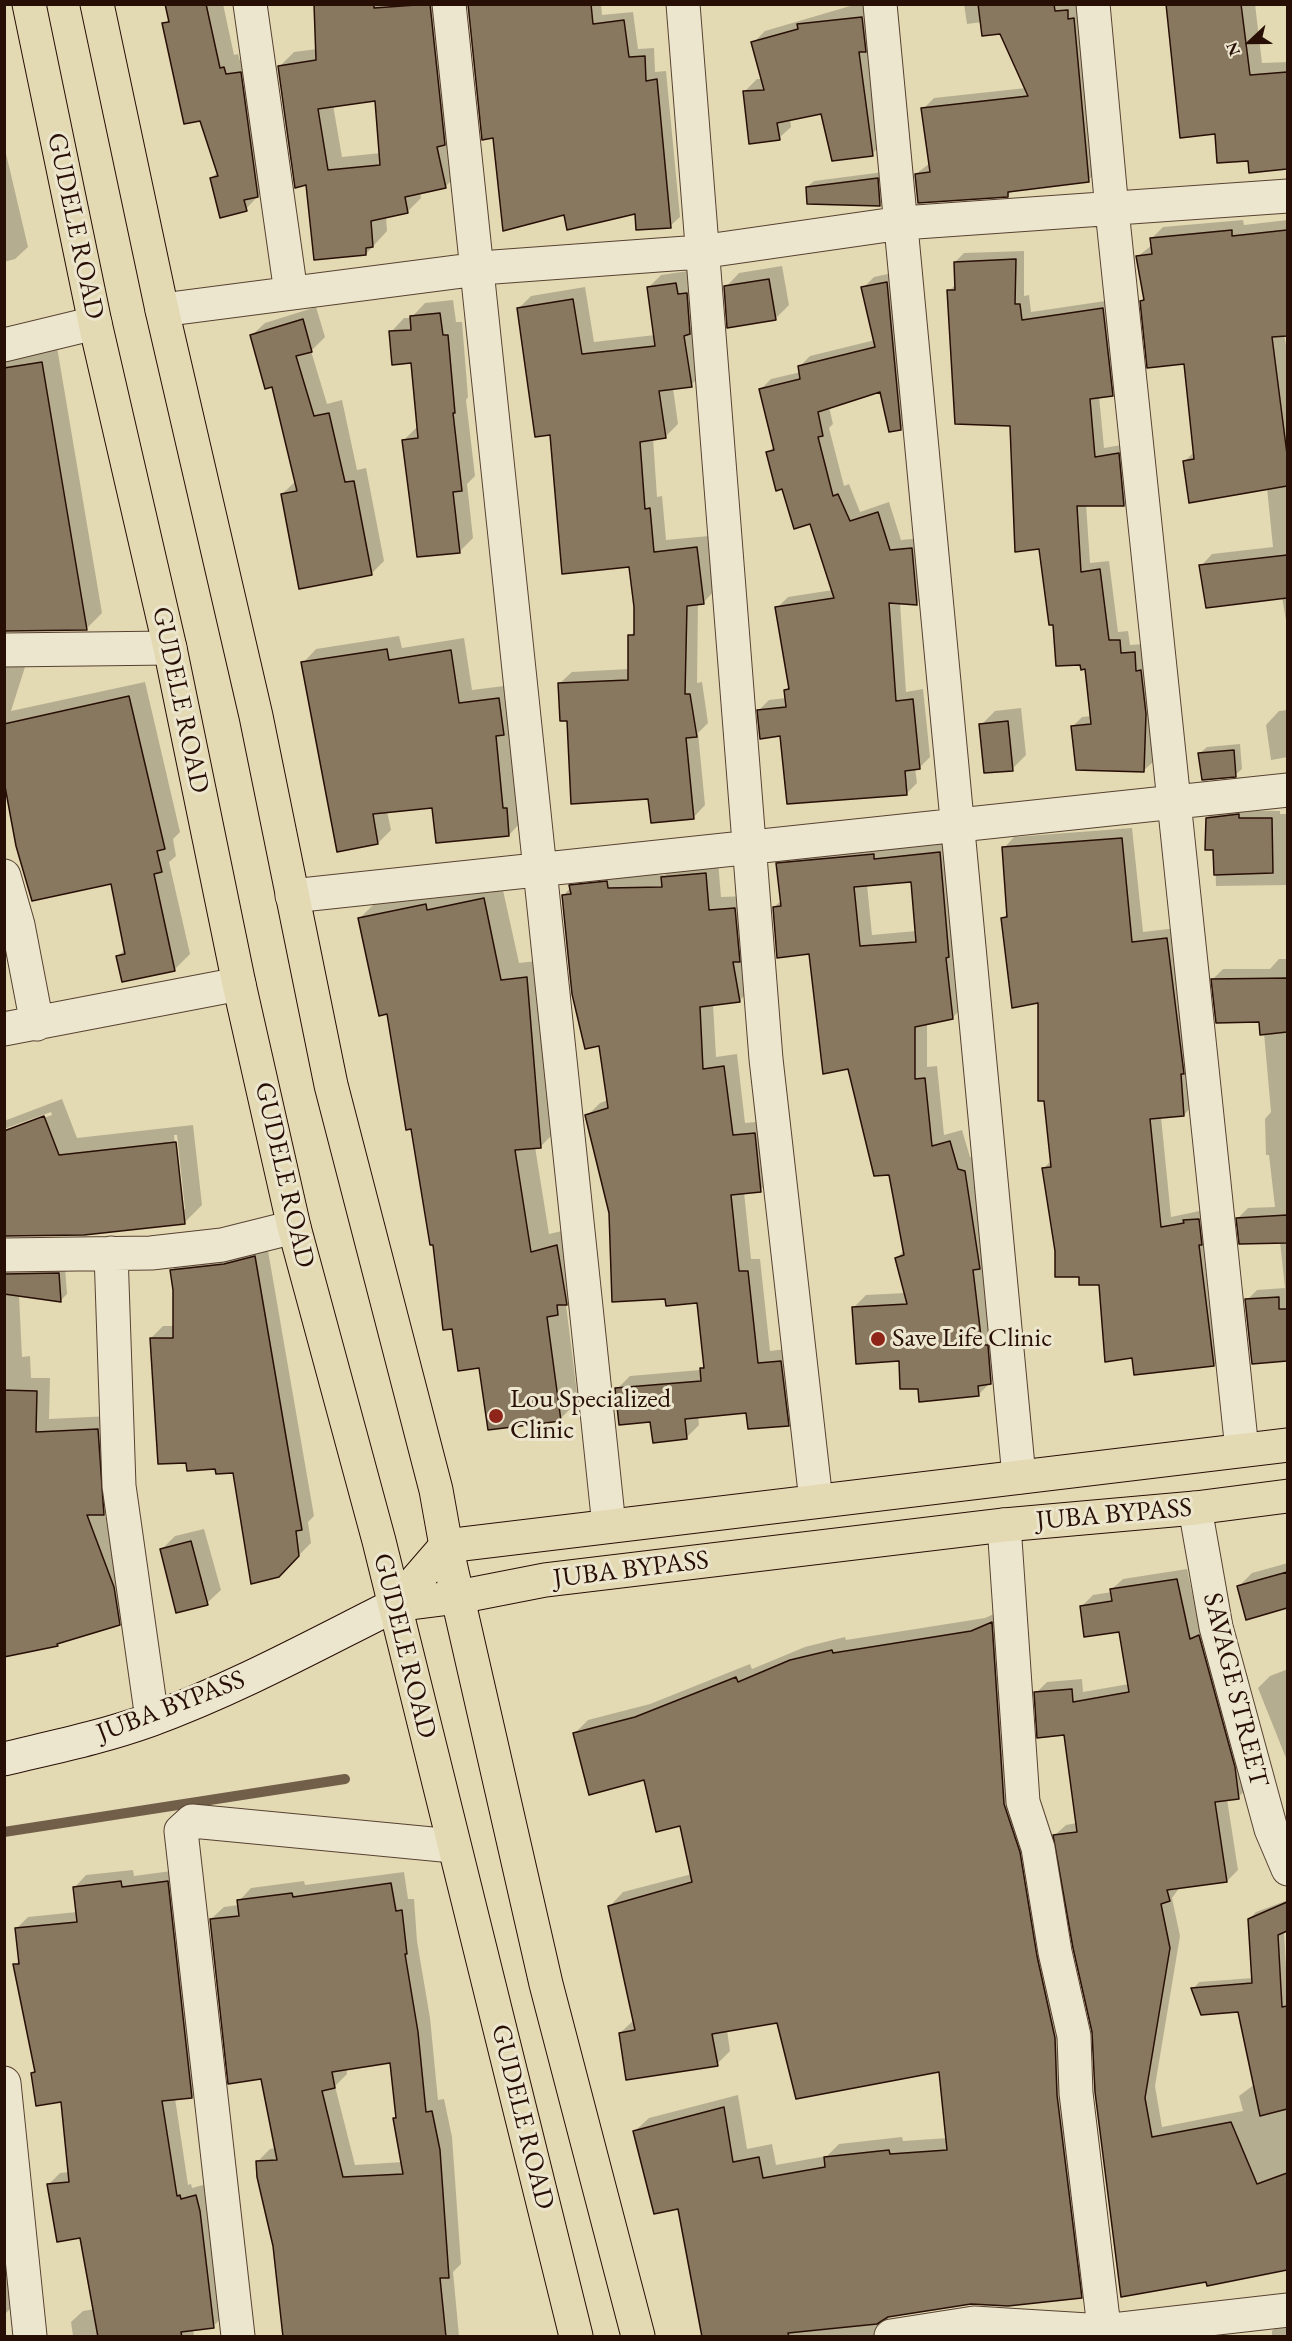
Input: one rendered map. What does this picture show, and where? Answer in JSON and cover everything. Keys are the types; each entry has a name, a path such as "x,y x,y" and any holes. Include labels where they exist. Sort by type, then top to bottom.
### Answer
{"main road":[{"name":"GUDELE ROAD","path":"29,4 95,323 170,648 239,984 294,1227 395,1605 576,2337"},
{"name":"GUDELE ROAD","path":"97,4 162,310 256,716 331,1085 436,1490 446,1546 546,1984 638,2337"},
{"name":"JUBA BYPASS","path":"446,1546 1287,1445"},
{"name":"JUBA BYPASS","path":"395,1605 458,1597 545,1580 1004,1525 1195,1508 1287,1497"},
{"path":"395,1605 446,1546"}],"street":[{"path":"250,4 291,293"},
{"path":"449,4 609,1526"},
{"path":"682,4 747,848 767,1071 816,1501"},
{"path":"880,4 1019,1477"},
{"path":"1093,4 1112,210 1242,1450"},
{"path":"162,310 477,269 700,252 902,223 1287,196"},
{"path":"4,345 95,323"},
{"path":"4,650 170,648"},
{"path":"292,896 1287,790"},
{"path":"4,876 18,925 37,1024"},
{"path":"4,1029 239,984"},
{"path":"4,1255 151,1253 222,1245 294,1227"},
{"path":"111,1253 119,1486 152,1719"},
{"name":"SAVAGE STREET","path":"1195,1508 1216,1628 1271,1829 1287,1869"},
{"path":"1004,1525 1023,1802 1038,1848 1055,1952 1074,2036 1076,2093 1105,2334"},
{"name":"JUBA BYPASS","path":"4,1759 102,1736 152,1719 265,1671 395,1605"},
{"path":"238,2337 181,1832 192,1821 453,1845"},
{"path":"4,2083 30,2337"},
{"path":"891,2337 974,2323 1105,2334 1287,2310"}],"building":[{"path":"165,4 206,4 220,68 224,67 226,74 241,72 258,197 244,200 247,211 220,218 210,178 218,176 200,121 184,124 162,23 169,22"},
{"path":"314,4 374,4 374,8 430,4 445,145 437,147 446,188 405,197 408,213 371,221 373,247 366,248 366,255 314,260 306,185 295,188 278,66 316,60","holes":["375,101 380,165 328,170 318,109"]},
{"path":"468,4 591,4 593,24 624,20 629,57 645,56 646,81 657,79 671,228 636,230 635,214 567,230 564,215 503,231 493,138 482,140"},
{"path":"978,4 1054,4 1055,11 1068,10 1068,19 1074,18 1089,182 1008,192 1008,197 918,203 915,174 930,172 921,108 1028,96 1000,34 982,36"},
{"path":"1166,4 1241,4 1250,75 1287,72 1287,169 1249,173 1248,161 1217,163 1215,134 1180,138"},
{"path":"862,17 866,52 859,52 873,156 832,161 821,114 777,123 780,140 749,144 743,91 764,90 751,42 798,29 797,24"},
{"path":"878,178 880,206 807,204 806,187"},
{"path":"1232,230 1232,236 1287,230 1287,336 1272,337 1287,454 1287,486 1189,503 1183,461 1194,459 1184,364 1147,368 1140,301 1144,300 1136,256 1152,254 1150,238"},
{"path":"1016,259 1015,304 1020,304 1022,320 1103,308 1113,396 1090,399 1095,457 1119,453 1124,506 1077,506 1081,572 1100,569 1109,640 1120,640 1121,653 1135,652 1136,671 1141,670 1146,714 1144,772 1076,770 1071,726 1091,724 1085,669 1081,670 1080,665 1056,666 1053,625 1049,625 1039,549 1015,552 1010,426 955,424 947,290 955,290 954,262"},
{"path":"769,279 776,320 727,328 724,286"},
{"path":"887,282 901,430 889,432 880,392 818,412 823,436 818,437 833,496 838,494 850,521 878,512 890,550 912,548 917,605 889,603 896,701 913,699 920,769 905,771 907,795 787,804 780,736 760,739 757,710 786,707 784,690 789,689 775,607 834,598 810,524 794,529 782,489 776,491 766,452 774,450 759,389 800,379 798,366 875,347 861,287"},
{"path":"676,283 678,294 687,293 690,334 684,336 692,387 659,391 666,438 640,442 645,509 650,508 654,552 697,547 704,604 687,606 685,694 690,694 697,737 686,738 694,819 651,823 648,799 571,804 567,721 560,721 558,683 628,680 628,635 634,635 634,607 629,567 562,574 550,435 535,437 517,308 573,299 582,354 655,346 647,287"},
{"path":"440,313 443,335 448,335 455,413 453,413 462,491 453,492 460,553 417,557 402,440 418,438 411,363 392,365 389,331 411,330 410,316"},
{"path":"303,319 312,352 296,356 314,416 329,413 345,482 354,481 372,575 299,589 281,494 297,491 272,387 265,389 250,335"},
{"path":"42,362 87,630 4,631 4,368"},
{"path":"1287,555 1287,598 1206,608 1199,565"},
{"path":"387,649 389,660 451,650 459,703 499,698 504,735 496,736 503,808 507,808 509,836 436,843 432,808 373,814 378,844 337,852 301,662"},
{"path":"129,696 165,849 157,851 162,872 154,874 175,971 122,982 116,956 125,954 111,884 32,901 16,846 4,781 4,724"},
{"path":"1008,721 1013,771 984,773 979,724"},
{"path":"1234,750 1236,777 1202,780 1198,753"},
{"path":"1239,814 1239,818 1272,818 1273,873 1214,875 1213,850 1205,850 1206,818"},
{"path":"1122,838 1132,942 1167,938 1184,1074 1181,1074 1184,1116 1150,1119 1161,1227 1184,1223 1183,1220 1199,1219 1202,1245 1199,1245 1214,1366 1134,1375 1132,1358 1105,1362 1099,1285 1079,1285 1079,1277 1055,1277 1055,1251 1042,1168 1051,1167 1044,1101 1038,1101 1038,1003 1012,1008 1001,918 1007,917 1002,847"},
{"path":"940,852 949,957 946,958 953,1019 915,1027 915,1079 925,1078 932,1146 950,1141 958,1169 965,1171 980,1269 973,1270 982,1345 988,1345 991,1384 978,1386 979,1396 919,1402 918,1389 900,1389 899,1361 856,1364 852,1307 907,1304 895,1258 904,1255 889,1175 874,1176 848,1069 823,1074 809,954 777,958 773,907 781,906 776,863 874,854 874,859","holes":["911,882 916,942 860,946 854,887"]},
{"path":"706,873 709,910 735,908 740,962 733,962 740,1002 700,1007 703,1069 724,1066 733,1135 755,1133 761,1192 731,1195 739,1271 748,1271 758,1363 781,1361 789,1426 748,1429 746,1413 685,1419 687,1439 653,1443 650,1422 619,1425 615,1388 701,1381 700,1368 704,1368 697,1303 666,1306 665,1299 612,1302 609,1213 585,1115 608,1108 599,1046 585,1049 572,994 562,895 571,894 569,885 607,881 608,888 662,887 661,877"},
{"path":"484,898 501,980 527,977 541,1148 515,1150 531,1252 557,1245 567,1305 557,1305 558,1315 547,1317 561,1421 488,1430 479,1368 458,1371 452,1329 443,1330 433,1245 430,1245 411,1129 406,1130 387,1014 379,1016 358,918 426,904 427,910"},
{"path":"1287,978 1287,1032 1260,1035 1259,1022 1216,1023 1211,979"},
{"path":"44,1116 59,1155 176,1142 185,1224 84,1235 4,1236 4,1131"},
{"path":"1287,1215 1287,1243 1239,1244 1236,1218"},
{"path":"255,1256 302,1530 296,1531 299,1556 279,1577 251,1584 233,1473 216,1474 215,1469 187,1471 186,1463 158,1464 150,1338 173,1338 173,1290 170,1270 224,1264"},
{"path":"59,1273 61,1302 4,1294 4,1274"},
{"path":"1279,1297 1279,1309 1287,1309 1287,1361 1252,1364 1245,1299"},
{"path":"4,1390 37,1391 36,1432 98,1429 104,1515 87,1515 114,1587 120,1625 57,1644 58,1646 4,1657"},
{"path":"191,1541 208,1605 176,1613 160,1549"},
{"path":"1287,1572 1287,1608 1246,1620 1237,1586"},
{"path":"1177,1579 1190,1639 1199,1635 1235,1767 1239,1799 1215,1802 1227,1882 1167,1890 1170,1901 1161,1904 1170,1948 1145,2098 1152,2137 1231,2122 1257,2184 1287,2173 1287,2270 1207,2286 1206,2282 1121,2297 1095,2092 1092,2032 1073,1948 1053,1835 1077,1832 1064,1735 1037,1738 1034,1692 1072,1689 1073,1702 1129,1692 1119,1632 1084,1637 1080,1606 1112,1601 1110,1589"},
{"path":"992,1622 1004,1804 1020,1852 1037,1956 1055,2038 1057,2095 1082,2298 1008,2306 971,2304 888,2317 877,2324 788,2333 789,2337 702,2337 678,2209 654,2214 633,2131 724,2107 733,2162 759,2157 763,2178 825,2167 824,2157 889,2150 890,2154 947,2150 939,2072 796,2099 777,2023 712,2034 718,2066 626,2080 619,2033 635,2030 608,1906 692,1882 680,1826 656,1832 644,1780 589,1795 573,1733 635,1717 736,1677 738,1682 790,1660 832,1650 833,1653 971,1631"},
{"path":"121,1881 122,1887 168,1881 192,2098 162,2101 177,2196 180,2195 181,2199 196,2195 200,2211 214,2328 181,2332 182,2337 98,2337 80,2238 57,2242 47,2184 69,2182 61,2102 36,2106 31,2073 35,2072 13,1964 19,1964 15,1928 77,1922 73,1887"},
{"path":"391,1883 396,1911 402,1910 407,1954 405,1954 418,2032 426,2112 432,2111 440,2150 449,2278 440,2278 446,2337 283,2337 273,2246 257,2177 256,2161 277,2160 261,2079 228,2084 210,1919 239,1916 237,1900 292,1893 293,1897","holes":["390,2063 396,2118 393,2118 403,2174 343,2177 322,2091 335,2088 332,2072"]},
{"path":"1287,1902 1287,1931 1278,1935 1282,2007 1287,2006 1287,2109 1260,2116 1238,2012 1201,2015 1191,1988 1252,1983 1248,1919"}],"waterway":[{"path":"4,1832 345,1779"}],"place":[{"name":"Save Life Clinic","path":"878,1339"},
{"name":"Lou Specialized Clinic","path":"496,1416"}]}
